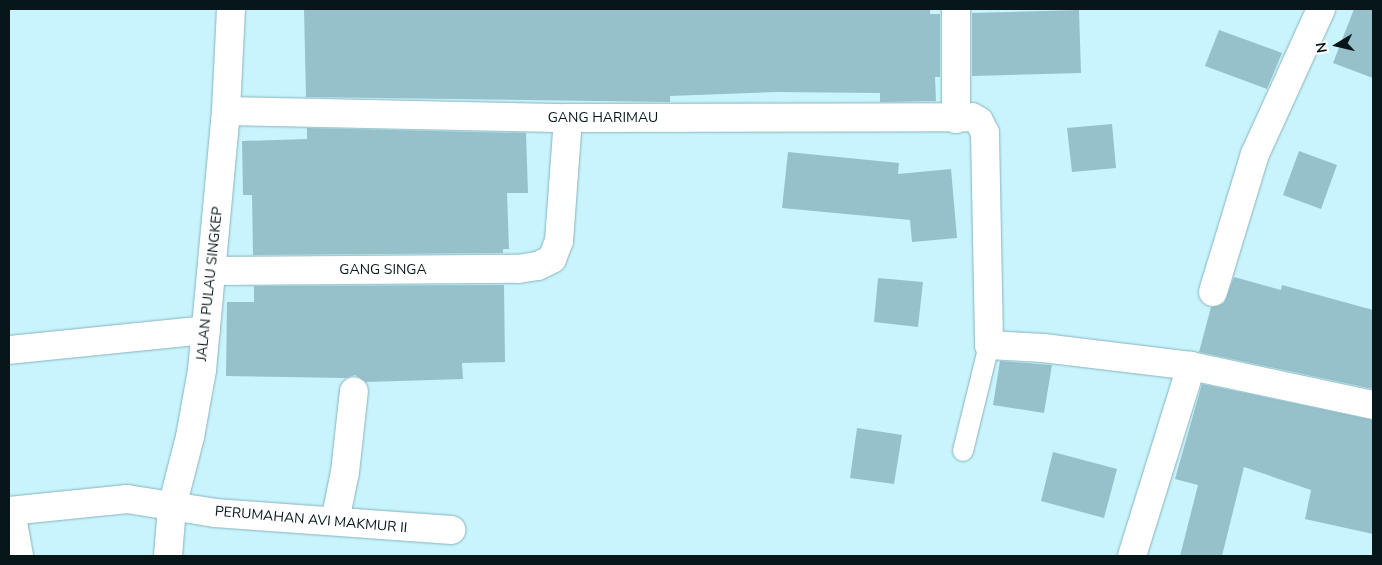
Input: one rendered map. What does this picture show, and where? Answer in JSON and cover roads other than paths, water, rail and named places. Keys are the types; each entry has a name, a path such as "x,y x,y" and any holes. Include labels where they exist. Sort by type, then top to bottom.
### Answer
{"street":[{"name":"JALAN PULAU SINGKEP","path":"168,556 172,507 190,437 206,330 226,111 231,9"},
{"path":"956,9 968,120 985,133 989,344 1043,348 1191,366 1373,405"},
{"path":"1213,292 1256,154 1321,9"},
{"name":"GANG HARIMAU","path":"226,111 568,118 968,120"},
{"name":"GANG SINGA","path":"212,271 518,269 538,266 552,259 559,241 568,118"},
{"path":"9,350 206,330"},
{"path":"1132,556 1191,366"},
{"path":"335,521 345,472 354,391"},
{"name":"PERUMAHAN AVI MAKMUR II","path":"10,511 127,499 172,507 451,530"},
{"path":"10,511 19,556"}],"lane":[{"path":"963,451 989,344"}]}
